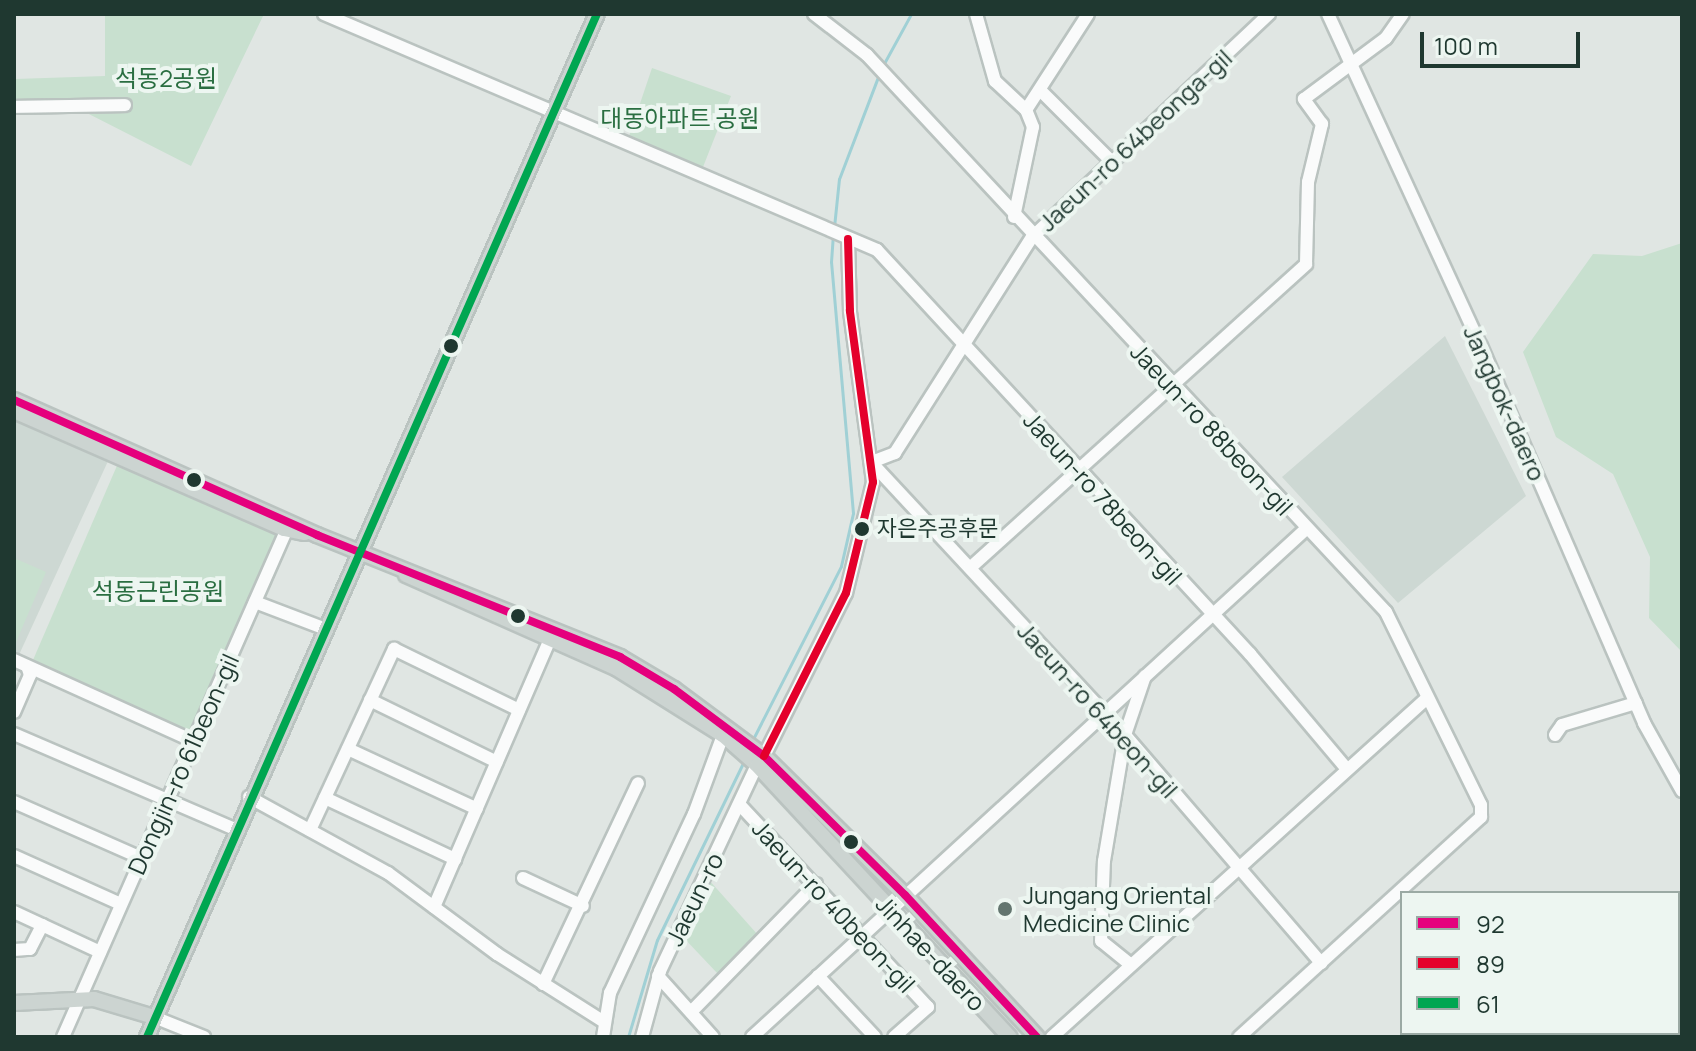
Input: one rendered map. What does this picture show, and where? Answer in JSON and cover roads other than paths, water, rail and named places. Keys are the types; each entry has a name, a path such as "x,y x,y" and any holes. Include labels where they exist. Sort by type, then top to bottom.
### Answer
{"main road":[{"path":"147,1037 356,551 597,14"},
{"path":"14,400 317,535 620,657 759,760"},
{"path":"14,411 287,529 317,535"},
{"path":"395,568 421,585 616,668 738,742"},
{"name":"Jinhae-daero","path":"759,760 905,895 1037,1037"},
{"name":"Jinhae-daero","path":"759,760 889,909 1010,1037"},
{"path":"14,1003 80,998 154,1017"}],"street":[{"name":"Jaeun-ro 78beon-gil","path":"324,14 877,250 1210,616 1250,654 1347,769"},
{"name":"Jaeun-ro 88beon-gil","path":"814,14 876,65 1032,237 1386,612 1481,805 1481,817 1321,963"},
{"path":"976,14 995,81 1026,110 1033,127 1014,217"},
{"path":"1026,110 1088,14"},
{"name":"Jaeun-ro 64beonga-gil","path":"871,462 895,453 1032,237 1269,14"},
{"name":"Jangbok-daero","path":"1328,14 1481,346 1636,703 1682,791"},
{"path":"970,568 1306,264 1308,182 1322,124 1304,99 1308,92 1386,38 1403,14"},
{"path":"1040,90 1113,163"},
{"path":"14,107 125,105"},
{"name":"Jaeun-ro","path":"642,1037 658,976 759,760 846,593 873,482 850,311 848,239"},
{"name":"Jaeun-ro 64beon-gil","path":"871,462 1125,735 1236,870 1321,963"},
{"name":"Dongjin-ro 61beon-gil","path":"63,1037 287,529"},
{"path":"752,1037 1306,529"},
{"path":"255,602 323,628"},
{"path":"434,907 550,639"},
{"path":"310,830 394,649 519,710"},
{"path":"14,660 193,741"},
{"path":"14,712 30,675 27,666"},
{"path":"1131,965 1101,941 1104,861 1125,735 1145,675"},
{"path":"1052,1037 1427,698"},
{"path":"370,700 497,762"},
{"path":"1555,735 1562,725 1636,703"},
{"path":"14,734 235,829"},
{"path":"603,1037 604,1022 616,981 694,814 723,735"},
{"path":"348,749 477,809"},
{"path":"543,984 583,906 638,783"},
{"path":"249,797 388,873 543,984 604,1022"},
{"path":"325,798 455,859"},
{"path":"14,802 141,858"},
{"name":"Jaeun-ro 40beon-gil","path":"740,805 863,933 928,1007 894,1037"},
{"path":"14,856 121,904"},
{"path":"523,878 583,906"},
{"path":"691,1012 816,884"},
{"path":"14,912 100,952"},
{"path":"14,950 30,949 42,925"},
{"path":"1239,1037 1321,963"},
{"path":"658,976 713,1037"},
{"path":"818,976 875,1037"},
{"path":"154,1017 204,1037"}],"waterway":[{"path":"882,67 911,14"},
{"path":"834,227 839,179 879,74"},
{"path":"753,739 841,566 853,513 831,262 833,235"},
{"path":"628,1037 657,940 744,761"}],"place":[{"name":"자은주공후문","path":"862,529"},
{"name":"Jungang Oriental Medicine Clinic","path":"1005,909"}],"park label":[{"name":"석동2공원","path":"166,78"},
{"name":"대동아파트 공원","path":"680,118"},
{"name":"석동근린공원","path":"158,591"}]}
